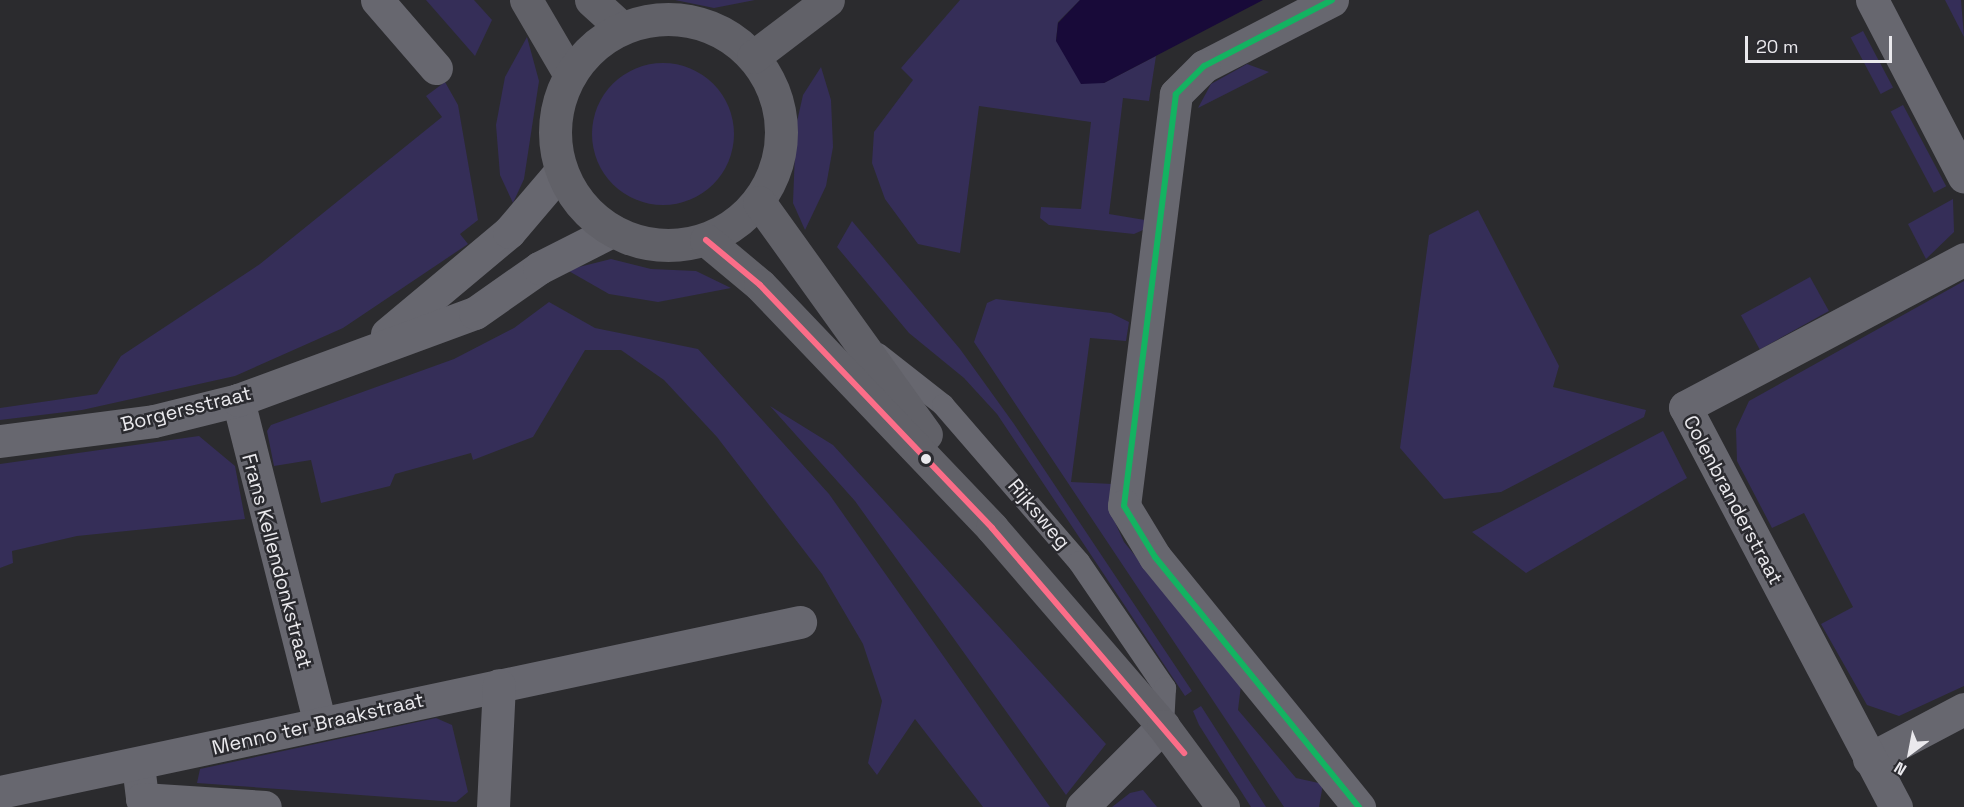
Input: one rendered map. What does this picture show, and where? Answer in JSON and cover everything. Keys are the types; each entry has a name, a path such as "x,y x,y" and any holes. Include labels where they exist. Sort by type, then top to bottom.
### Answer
{"street":[{"path":"377,0 436,68"},
{"path":"526,0 570,75"},
{"path":"591,0 622,28"},
{"path":"753,57 828,0"},
{"path":"1332,0 1204,66 1176,94 1124,506 1155,557 1359,807"},
{"path":"1872,0 1964,177"},
{"path":"682,20 721,32 753,57 774,90 782,128 777,167 759,202 726,231 706,240 674,246 642,243 612,231 581,206 561,171 555,122 570,75 592,48 622,28 682,20"},
{"name":"Borgersstraat","path":"366,350 509,232 561,171"},
{"name":"Rijksweg","path":"759,202 992,528"},
{"name":"Borgersstraat","path":"0,441 154,421 237,400 366,350 475,313 539,268 612,231"},
{"name":"Rijksweg","path":"706,240 759,285 992,528 1163,726 1223,807"},
{"name":"Colenbranderstraat","path":"1896,807 1685,408 1964,259"},
{"name":"Frans Kellendonkstraat","path":"237,400 319,722"},
{"name":"Menno ter Braakstraat","path":"0,792 138,765 319,722 800,622"},
{"path":"493,807 498,685"},
{"path":"1869,759 1964,709"},
{"path":"1082,807 1163,726"},
{"path":"138,765 142,803 265,807"}],"lane":[{"name":"Rijksweg","path":"858,339 943,405 1079,562 1165,688 1163,726"}],"shaded area":[{"path":"426,0 474,0 492,20 475,56"},
{"path":"675,0 755,0 714,8"},
{"path":"960,0 1080,0 1058,22 1056,40 1104,83 1156,56 1149,101 1123,98 1109,214 1145,220 1143,230 1134,234 1049,225 1040,218 1041,207 1081,209 1091,122 979,106 960,253 918,244 885,199 872,163 874,132 913,80 901,68"},
{"path":"1080,0 1263,0 1104,83 1081,84 1056,41 1058,23"},
{"path":"1945,0 1961,0 1964,37"},
{"path":"1863,31 1893,88 1881,94 1851,38"},
{"path":"527,37 539,81 524,179 513,203 500,175 496,125 505,77"},
{"path":"663,63 690,69 713,84 728,107 734,134 728,161 713,184 690,199 663,205 636,199 613,184 598,161 592,134 598,107 613,84 636,69"},
{"path":"1247,64 1269,72 1198,108 1211,84"},
{"path":"821,67 831,100 833,147 826,186 805,230 793,203 796,126 803,95"},
{"path":"445,82 458,105 478,220 460,234 468,244 343,328 235,376 82,410 0,420 0,408 97,394 121,356 260,264 442,117 426,96"},
{"path":"1903,105 1946,186 1934,193 1891,112"},
{"path":"1953,199 1954,232 1926,259 1908,224"},
{"path":"1478,210 1559,366 1553,387 1646,410 1644,417 1501,492 1444,499 1400,448 1429,235"},
{"path":"852,221 960,349 1014,424 1192,691 1185,696 997,414 964,378 909,333 837,247"},
{"path":"611,259 651,269 696,271 731,288 658,302 609,294 567,270"},
{"path":"1810,277 1829,311 1760,349 1741,315"},
{"path":"1964,281 1964,686 1899,716 1867,705 1821,624 1853,607 1804,513 1772,528 1737,461 1736,429 1749,401"},
{"path":"996,299 1111,313 1129,322 1126,341 1090,338 1071,482 1113,484 1114,520 1124,542 1241,685 1238,710 1296,778 1323,784 1319,807 1284,807 974,342 987,303"},
{"path":"549,302 595,328 698,349 829,494 1050,807 983,807 915,719 877,775 868,763 882,701 863,644 822,574 717,437 664,380 621,350 585,350 533,437 473,460 471,453 395,474 390,486 321,503 311,460 274,466 267,431 271,425 454,359 514,328"},
{"path":"770,406 833,445 1106,744 1066,795 855,501"},
{"path":"1663,431 1687,478 1526,573 1472,532"},
{"path":"199,436 235,466 245,519 77,536 12,551 13,563 0,568 0,464"},
{"path":"1201,706 1266,807 1251,807 1199,725 1193,711"},
{"path":"436,718 452,725 468,792 456,802 197,783 200,769"},
{"path":"1143,790 1157,807 1112,807 1130,793"}],"transit line":[{"path":"1332,0 1204,66 1176,94 1124,506 1155,557 1359,807"},
{"path":"706,240 760,285 992,528 1184,753"}]}
